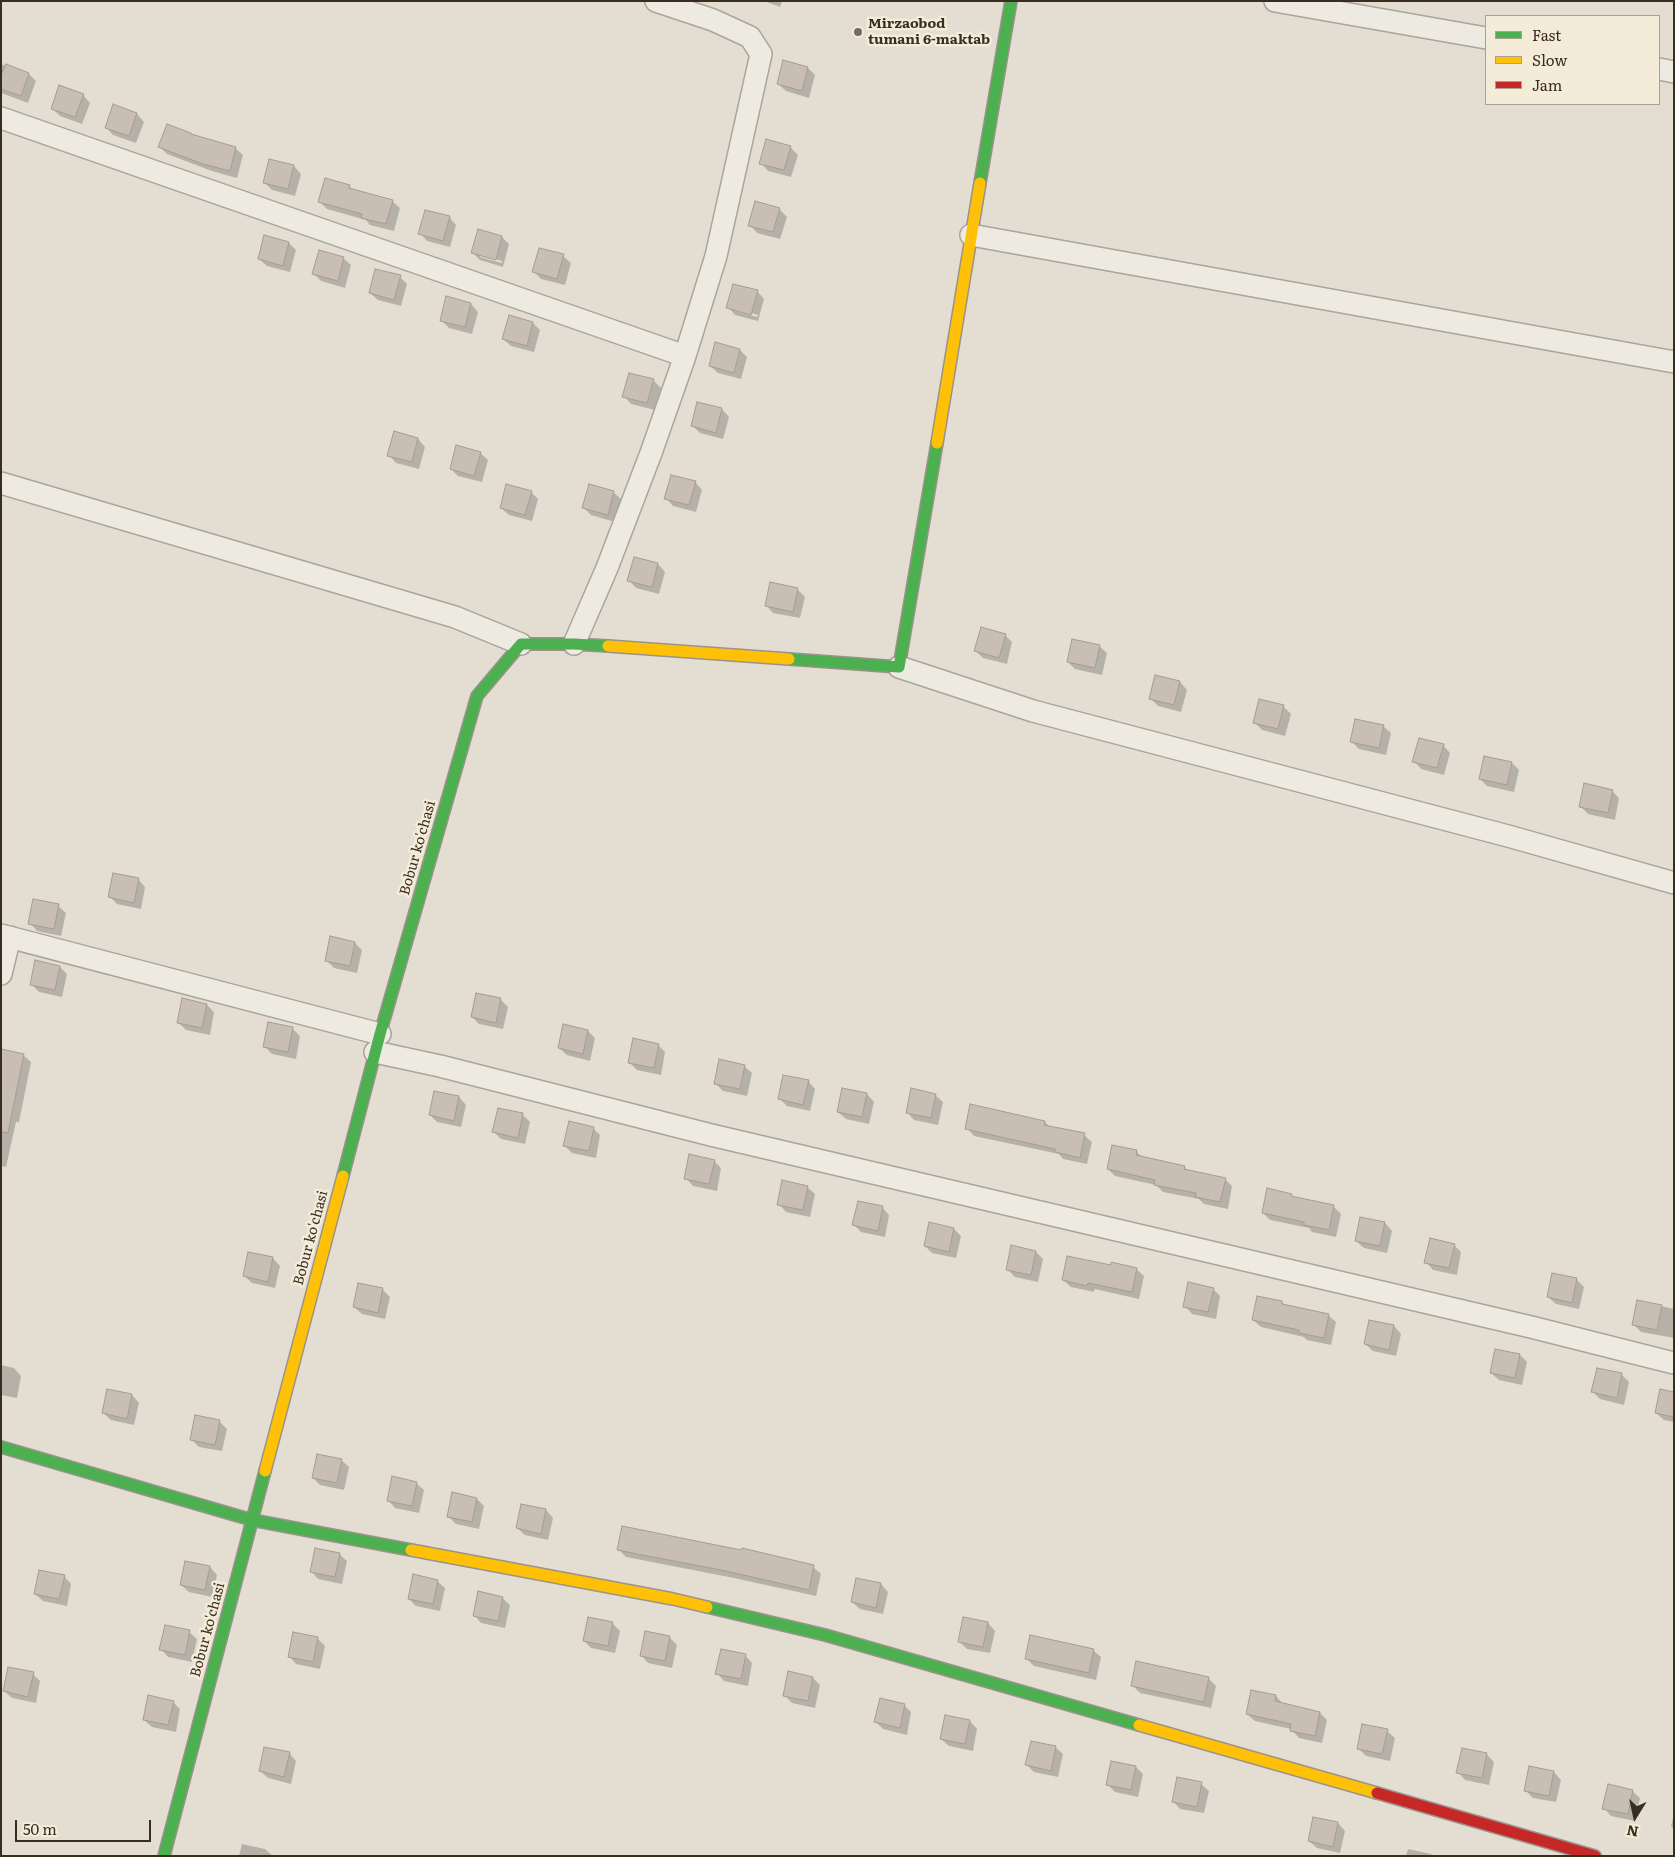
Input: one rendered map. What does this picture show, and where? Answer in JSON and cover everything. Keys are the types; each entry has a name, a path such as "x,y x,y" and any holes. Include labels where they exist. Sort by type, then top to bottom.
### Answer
{"street":[{"path":"574,644 607,568 648,462 685,356 716,256 761,54 750,37 713,20 656,1"},
{"path":"899,667 1011,1"},
{"path":"1275,1 1485,38"},
{"path":"1660,69 1674,72"},
{"path":"1,118 685,356"},
{"path":"971,235 1674,362"},
{"path":"1,483 456,617 521,644 574,644 899,667 1033,711 1508,836 1674,883"},
{"name":"Bobur ko'chasi","path":"164,1856 378,1043 478,696 521,644"},
{"path":"1,974 6,936 378,1043 440,1066 720,1137 1502,1320 1674,1363"},
{"path":"1,1448 252,1520 673,1599 825,1635 1595,1856"}],"building":[{"path":"783,60 808,67 802,91 777,84"},
{"path":"6,64 29,73 21,96 1,89 1,75"},
{"path":"59,85 84,94 75,117 51,109"},
{"path":"113,104 137,113 129,136 105,128"},
{"path":"167,124 191,134 236,147 230,171 203,164 158,147"},
{"path":"766,139 791,146 784,170 759,164"},
{"path":"269,159 294,165 288,189 263,183"},
{"path":"325,178 350,185 349,188 393,200 386,224 361,218 362,214 318,202"},
{"path":"755,201 780,208 773,232 748,226"},
{"path":"425,210 450,216 443,241 418,234"},
{"path":"478,229 502,236 496,260 471,253"},
{"path":"264,235 289,242 283,266 258,259"},
{"path":"539,248 564,254 557,279 532,272"},
{"path":"319,250 344,257 338,281 312,274"},
{"path":"375,269 401,275 394,300 369,293"},
{"path":"733,284 758,290 751,315 726,308"},
{"path":"446,296 471,303 465,327 440,321"},
{"path":"509,315 533,322 527,346 502,339"},
{"path":"715,342 740,349 734,373 709,366"},
{"path":"629,373 654,379 647,403 622,397"},
{"path":"697,402 722,408 716,433 691,426"},
{"path":"394,431 418,438 412,462 387,456"},
{"path":"456,445 481,452 474,476 450,469"},
{"path":"671,475 696,481 689,505 664,499"},
{"path":"506,484 532,491 525,515 500,508"},
{"path":"589,484 614,491 608,515 582,508"},
{"path":"634,557 658,563 652,587 627,581"},
{"path":"770,582 798,588 793,612 765,606"},
{"path":"981,627 1006,634 999,658 974,651"},
{"path":"1072,639 1100,645 1095,668 1067,662"},
{"path":"1155,675 1180,681 1174,705 1149,699"},
{"path":"1259,699 1284,705 1278,729 1253,723"},
{"path":"1355,719 1384,725 1379,748 1350,742"},
{"path":"1419,738 1444,744 1437,768 1412,762"},
{"path":"1484,756 1512,762 1507,785 1479,779"},
{"path":"1584,783 1613,790 1608,813 1579,807"},
{"path":"113,873 139,878 134,903 108,897"},
{"path":"33,899 59,904 54,929 28,924"},
{"path":"330,936 355,942 350,966 325,961"},
{"path":"35,960 60,966 55,990 30,985"},
{"path":"476,993 501,998 496,1023 471,1017"},
{"path":"182,998 207,1004 202,1028 177,1023"},
{"path":"268,1022 293,1027 288,1052 263,1047"},
{"path":"563,1024 588,1030 583,1054 558,1048"},
{"path":"633,1038 659,1044 654,1068 628,1063"},
{"path":"1,1049 24,1054 8,1133 1,1132"},
{"path":"719,1059 745,1065 740,1089 714,1084"},
{"path":"783,1075 809,1080 803,1105 778,1099"},
{"path":"842,1088 867,1093 862,1117 837,1112"},
{"path":"911,1088 936,1094 931,1118 906,1113"},
{"path":"434,1091 459,1096 454,1121 429,1115"},
{"path":"970,1104 1045,1121 1044,1125 1085,1133 1080,1158 1055,1152 1055,1149 965,1129"},
{"path":"498,1108 523,1113 518,1138 492,1132"},
{"path":"569,1121 594,1127 589,1151 563,1146"},
{"path":"1112,1145 1137,1150 1136,1155 1185,1166 1184,1169 1226,1178 1220,1202 1195,1197 1196,1193 1154,1185 1155,1180 1107,1169"},
{"path":"689,1154 715,1160 709,1184 684,1179"},
{"path":"782,1180 808,1186 803,1210 777,1205"},
{"path":"1267,1188 1292,1194 1291,1196 1334,1205 1329,1230 1304,1225 1304,1222 1262,1213"},
{"path":"858,1201 883,1206 878,1231 852,1225"},
{"path":"1360,1217 1385,1222 1380,1246 1355,1241"},
{"path":"929,1222 954,1228 949,1252 924,1246"},
{"path":"1430,1238 1455,1244 1449,1268 1424,1263"},
{"path":"1011,1245 1036,1251 1031,1275 1006,1270"},
{"path":"248,1252 273,1257 268,1282 243,1276"},
{"path":"1067,1256 1111,1265 1111,1262 1137,1268 1132,1292 1088,1283 1087,1286 1062,1280"},
{"path":"1552,1273 1577,1278 1572,1303 1547,1297"},
{"path":"1188,1282 1214,1288 1208,1312 1183,1307"},
{"path":"358,1283 383,1288 378,1313 353,1307"},
{"path":"1257,1296 1282,1301 1282,1304 1329,1314 1324,1338 1299,1333 1299,1330 1252,1320"},
{"path":"1637,1300 1662,1305 1657,1330 1632,1325"},
{"path":"1369,1320 1394,1325 1389,1350 1364,1344"},
{"path":"1495,1349 1520,1354 1515,1378 1490,1373"},
{"path":"1597,1368 1622,1373 1617,1398 1591,1392"},
{"path":"107,1389 132,1394 127,1419 102,1413"},
{"path":"1660,1389 1674,1392 1674,1417 1655,1413"},
{"path":"195,1415 220,1420 215,1445 190,1440"},
{"path":"317,1454 342,1459 337,1483 312,1478"},
{"path":"392,1476 417,1482 412,1506 387,1501"},
{"path":"452,1492 477,1498 472,1522 447,1517"},
{"path":"521,1504 546,1509 541,1534 516,1528"},
{"path":"622,1526 741,1550 742,1548 814,1565 809,1590 726,1571 617,1550"},
{"path":"315,1548 340,1553 335,1577 310,1572"},
{"path":"185,1561 210,1566 205,1590 180,1585"},
{"path":"39,1570 65,1575 59,1599 34,1594"},
{"path":"413,1574 438,1580 433,1604 408,1599"},
{"path":"856,1578 881,1583 876,1608 851,1602"},
{"path":"478,1591 503,1597 498,1621 473,1616"},
{"path":"588,1617 613,1622 608,1646 583,1641"},
{"path":"963,1617 988,1622 983,1647 958,1642"},
{"path":"165,1625 190,1630 185,1655 159,1650"},
{"path":"645,1631 670,1636 665,1661 640,1656"},
{"path":"293,1632 318,1637 313,1662 288,1657"},
{"path":"1030,1635 1094,1649 1089,1673 1025,1659"},
{"path":"721,1649 746,1654 741,1679 715,1674"},
{"path":"1136,1661 1209,1677 1204,1702 1131,1686"},
{"path":"8,1667 34,1672 28,1697 3,1691"},
{"path":"788,1671 813,1677 808,1701 783,1696"},
{"path":"1251,1690 1276,1695 1275,1701 1320,1712 1315,1736 1290,1731 1291,1724 1246,1714"},
{"path":"148,1695 174,1701 168,1725 143,1720"},
{"path":"880,1698 905,1704 900,1728 874,1722"},
{"path":"945,1715 970,1720 965,1744 940,1739"},
{"path":"1362,1724 1388,1729 1382,1754 1357,1749"},
{"path":"1031,1741 1056,1746 1051,1771 1025,1765"},
{"path":"264,1747 290,1752 284,1777 259,1771"},
{"path":"1462,1748 1487,1753 1482,1778 1456,1773"},
{"path":"1111,1761 1136,1766 1131,1790 1106,1785"},
{"path":"1529,1766 1554,1771 1549,1796 1524,1791"},
{"path":"1177,1777 1202,1782 1197,1807 1172,1802"},
{"path":"1608,1784 1633,1790 1628,1814 1602,1809"},
{"path":"1313,1817 1338,1822 1333,1847 1308,1841"}],"traffic: fast":[{"path":"980,183 1011,1"},
{"path":"789,659 899,667 937,443"},
{"path":"343,1176 380,1034 477,696 521,644 608,646"},
{"path":"1,1447 252,1520 411,1550"},
{"path":"164,1856 265,1471"},
{"path":"707,1607 825,1635 1139,1725"}],"traffic: slow":[{"path":"937,443 980,183"},
{"path":"608,646 789,659"},
{"path":"265,1471 343,1176"},
{"path":"411,1550 707,1607"},
{"path":"1139,1725 1377,1793"}],"traffic: jam":[{"path":"1377,1793 1595,1856"}],"place":[{"name":"Mirzaobod tumani 6-maktab","path":"858,32"}]}
